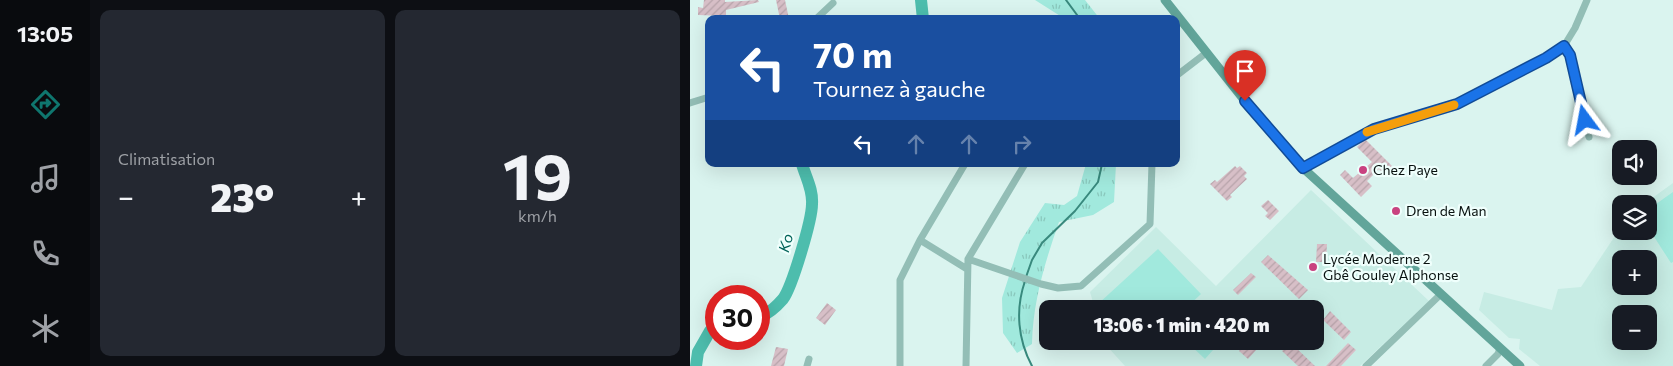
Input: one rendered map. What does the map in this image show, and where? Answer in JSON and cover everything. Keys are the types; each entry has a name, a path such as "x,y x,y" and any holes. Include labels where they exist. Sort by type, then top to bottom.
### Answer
{"main road":[{"path":"1165,0 1177,15"},
{"path":"1180,19 1303,168 1441,294 1500,351 1520,366"}],"street":[{"path":"1303,168 1374,129 1465,101 1564,46 1575,28 1587,0"},
{"path":"820,15 833,3"},
{"path":"1564,46 1570,55 1589,137"},
{"path":"1180,73 1206,53"},
{"path":"690,102 705,98"},
{"path":"900,366 900,280 920,240 963,167"},
{"path":"966,366 968,259 1023,167"},
{"path":"968,259 1058,288 1081,286 1150,224 1152,167"},
{"path":"920,240 968,269"},
{"path":"1366,366 1441,294"},
{"path":"1486,366 1500,351"}],"shaded area":[{"path":"1673,183 1673,366 1540,366 1519,349 1520,339 1509,338 1479,310 1484,292 1552,310 1558,289 1581,287 1612,240 1657,240 1656,195"},
{"name":"Lycée Moderne 2 Gbê Gouley Alphonse","path":"1311,190 1429,301 1360,366 1125,366 1110,350 1324,350 1324,300 1092,300 1090,292 1156,227 1216,286"}],"green space":[{"path":"1035,0 1085,0 1097,15 1059,15"},
{"path":"1085,167 1116,167 1114,202 1093,215 1059,222 1041,282 1035,312 1032,344 1017,353 1003,333 1002,298 1020,242 1045,203 1064,205 1077,196"},
{"path":"1673,192 1673,262 1671,263 1656,240 1657,203"},
{"path":"1158,249 1201,294 1195,300 1102,300"},
{"path":"1195,350 1213,350 1205,359"}],"building":[{"path":"704,0 725,0 725,2 758,0 759,2 726,10 726,15 698,15 698,7 703,8"},
{"path":"776,0 785,0 788,15 779,15"},
{"path":"1365,139 1392,166 1384,174 1379,169 1367,181 1372,186 1361,197 1340,175 1345,170 1353,178 1372,162 1357,147"},
{"path":"1235,166 1237,168 1240,166 1247,173 1244,176 1247,179 1230,195 1232,197 1227,201 1210,184 1215,180 1217,182"},
{"path":"1268,200 1279,211 1270,220 1265,216 1268,213 1261,206"},
{"path":"1317,244 1327,244 1326,262 1316,262"},
{"path":"1268,255 1308,290 1299,299 1261,262"},
{"path":"1251,273 1256,277 1238,295 1233,290"},
{"path":"827,303 836,310 825,325 816,318"},
{"path":"1330,311 1351,332 1344,340 1324,321"},
{"path":"1348,343 1356,350 1341,366 1326,366"},
{"path":"776,347 788,349 784,366 771,366"},
{"path":"1240,350 1256,350 1248,359"},
{"path":"1298,350 1315,366 1298,366 1282,351"}],"waterway":[{"name":"Ko","path":"921,0 923,15"},
{"path":"1066,0 1077,15"},
{"name":"Ko","path":"770,311 783,299 787,292 796,268 811,212 812,199 803,167"},
{"path":"1026,277 1032,260 1042,243 1075,211 1098,182 1101,167"},
{"path":"1025,281 1020,303 1019,325 1027,356 1032,366"},
{"name":"Ko","path":"696,366 698,352 705,340"}],"slow traffic":[{"path":"1367,132 1454,105"}],"place":[{"name":"Chez Paye","path":"1363,170"},
{"name":"Dren de Man","path":"1396,211"},
{"name":"Lycée Moderne 2 Gbê Gouley Alphonse","path":"1313,267"}],"route":[{"path":"1245,101 1303,168 1374,129 1457,104 1472,97 1546,58 1564,46 1570,55 1585,120"}]}
